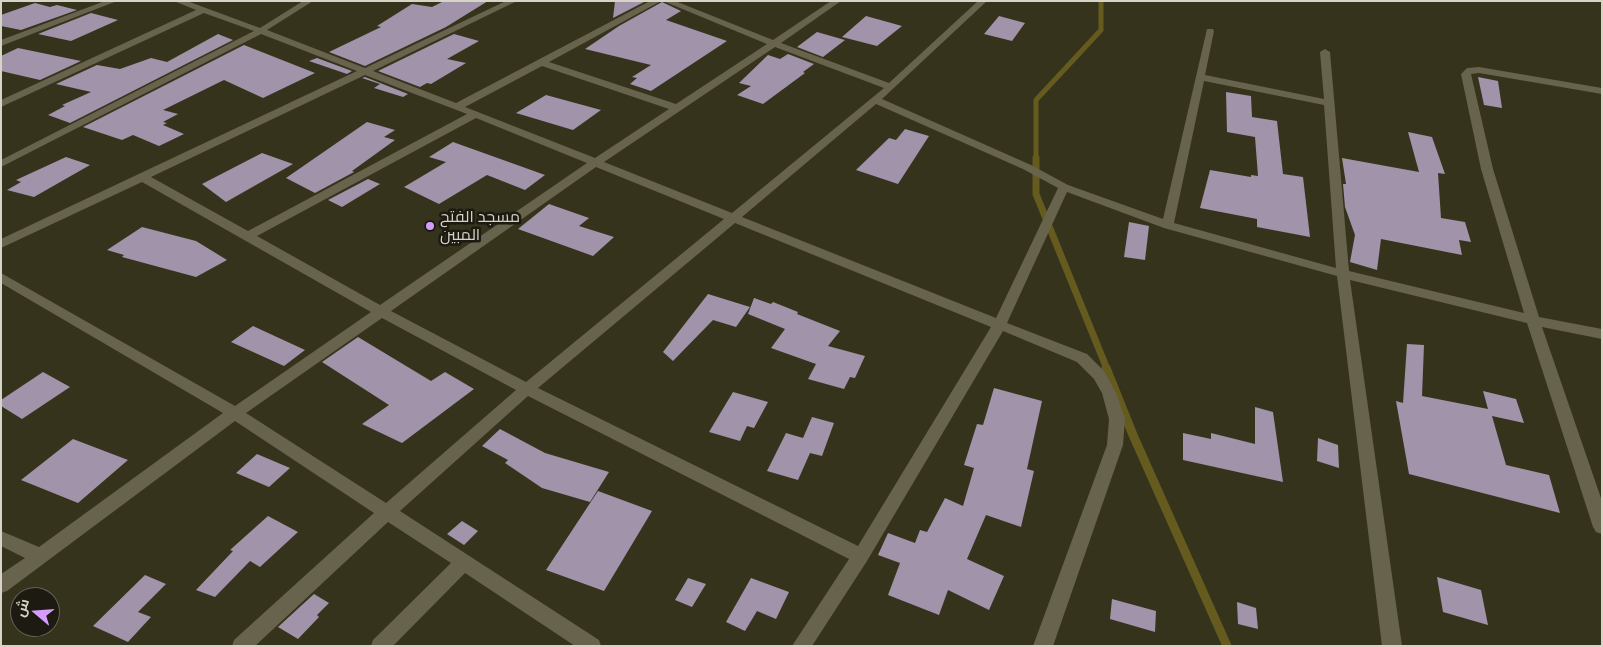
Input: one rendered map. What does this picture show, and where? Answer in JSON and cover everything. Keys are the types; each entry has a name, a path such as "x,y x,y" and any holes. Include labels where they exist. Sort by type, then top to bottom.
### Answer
{"street":[{"path":"1,42 114,1"},
{"path":"178,1 475,114 1082,358 1099,375 1109,392 1117,419 1116,444 1043,646"},
{"path":"1,164 261,31 309,1"},
{"path":"1,244 513,1"},
{"path":"457,107 657,1"},
{"path":"667,1 774,44 891,87"},
{"path":"1,585 234,413 596,162 837,1"},
{"path":"241,646 386,513 526,390 891,87 983,1"},
{"path":"1,104 204,10"},
{"path":"1168,225 1210,31"},
{"path":"1325,52 1344,274 1392,646"},
{"path":"540,62 677,108"},
{"path":"1602,90 1479,70 1470,70 1466,74 1487,169 1532,320 1602,527"},
{"path":"1200,77 1329,103"},
{"path":"875,100 1027,167 1064,188 1168,225 1344,274 1532,320 1602,334"},
{"path":"248,236 475,114"},
{"path":"142,177 382,312 526,390 861,556"},
{"path":"801,646 861,556 999,326 1064,188"},
{"path":"1,277 234,413 592,646"},
{"path":"1,538 39,556"},
{"path":"380,646 464,562"}],"building":[{"path":"444,1 488,1 446,27 365,66 329,52 381,27 377,26 412,4 432,7"},
{"path":"615,1 646,1 613,18"},
{"path":"662,2 681,11 666,20 727,41 651,91 630,84 637,78 632,77 651,65 585,49 619,26"},
{"path":"35,3 50,7 57,5 77,10 21,30 1,26 1,15"},
{"path":"91,13 118,20 71,41 38,34"},
{"path":"866,16 902,26 877,46 842,37"},
{"path":"999,16 1025,23 1012,41 984,34"},
{"path":"817,32 845,40 823,57 797,47"},
{"path":"218,34 233,40 70,123 48,115 65,106 62,105 91,92 56,84 97,65 120,69 151,58 167,62"},
{"path":"454,34 479,41 447,59 466,63 431,84 427,83 420,87 378,71"},
{"path":"244,45 315,73 263,98 224,80 163,110 178,114 163,122 167,123 163,125 184,134 159,146 133,135 122,140 83,127"},
{"path":"18,48 81,61 40,80 1,71 1,56"},
{"path":"788,54 814,64 803,72 805,73 763,104 737,95 751,86 739,83 768,55 780,59"},
{"path":"317,58 352,71 347,74 309,61"},
{"path":"365,77 408,94 403,97 374,88 380,84 362,78"},
{"path":"1478,77 1498,81 1502,108 1484,105"},
{"path":"1226,92 1251,96 1252,117 1277,121 1283,174 1303,177 1310,237 1257,227 1257,219 1200,208 1210,170 1251,177 1251,175 1258,176 1255,137 1227,132"},
{"path":"546,95 601,110 573,130 516,113"},
{"path":"367,122 395,130 384,137 395,140 352,171 354,172 315,193 286,178"},
{"path":"905,129 929,136 898,184 856,170 889,138 896,140"},
{"path":"1408,132 1432,137 1445,174 1438,173 1441,218 1465,222 1471,242 1459,240 1462,255 1381,239 1377,270 1350,262 1355,235 1345,207 1343,184 1346,184 1342,158 1419,172"},
{"path":"453,142 545,175 525,190 487,175 439,204 404,187 446,162 429,157"},
{"path":"262,153 293,164 226,202 202,184"},
{"path":"66,157 90,165 34,197 7,190 21,182 16,180"},
{"path":"368,179 380,184 342,207 328,200"},
{"path":"549,204 589,218 579,226 614,237 593,256 518,229"},
{"path":"1129,222 1149,226 1145,260 1124,257"},
{"path":"142,227 196,241 227,260 196,277 122,257 124,255 107,250"},
{"path":"708,294 750,307 736,327 713,320 673,361 663,352"},
{"path":"754,298 771,304 773,302 840,331 828,346 865,356 855,378 850,377 844,389 808,379 816,364 771,348 785,329 748,314"},
{"path":"253,326 305,350 284,366 231,342"},
{"path":"358,337 431,381 445,372 474,389 402,443 362,424 389,405 322,362"},
{"path":"1407,344 1424,345 1422,396 1488,409 1483,391 1516,399 1524,423 1492,416 1506,465 1549,475 1560,513 1409,474 1396,401 1403,403"},
{"path":"43,372 70,387 22,419 1,406 1,400"},
{"path":"994,388 1042,401 1027,469 1034,471 1021,527 986,515 967,559 1004,576 989,610 948,590 939,615 888,595 900,563 878,555 888,533 915,543 920,530 927,532 945,498 963,506 974,468 964,465 977,424 983,425"},
{"path":"733,392 768,402 754,428 747,426 740,441 709,432"},
{"path":"1255,407 1273,412 1283,482 1183,460 1183,433 1211,439 1211,433 1255,444"},
{"path":"812,417 834,423 822,456 810,453 798,480 767,471 786,433 803,438"},
{"path":"500,429 545,453 609,472 590,502 542,488 505,463 508,460 482,446"},
{"path":"1318,438 1338,445 1339,468 1317,461"},
{"path":"73,439 128,460 78,503 21,480"},
{"path":"257,454 290,468 269,487 236,473"},
{"path":"598,491 652,511 604,591 546,570"},
{"path":"268,516 298,532 260,567 250,561 215,597 196,590 233,551 230,550"},
{"path":"462,521 478,531 464,545 447,534"},
{"path":"145,575 166,584 138,612 151,617 128,642 93,626"},
{"path":"1437,577 1481,590 1488,625 1443,612"},
{"path":"688,578 706,584 692,607 675,600"},
{"path":"751,578 789,592 776,619 757,611 745,631 726,622"},
{"path":"314,594 329,603 317,615 319,617 298,639 278,627"},
{"path":"1112,599 1156,611 1155,632 1110,619"},
{"path":"1237,602 1256,608 1258,629 1238,624"}],"waterway":[{"path":"1101,1 1101,30 1036,100 1036,194 1107,369"},
{"path":"1106,368 1133,435 1227,646"}],"place":[{"name":"مسجد الفتح المبين","path":"430,226"}]}
